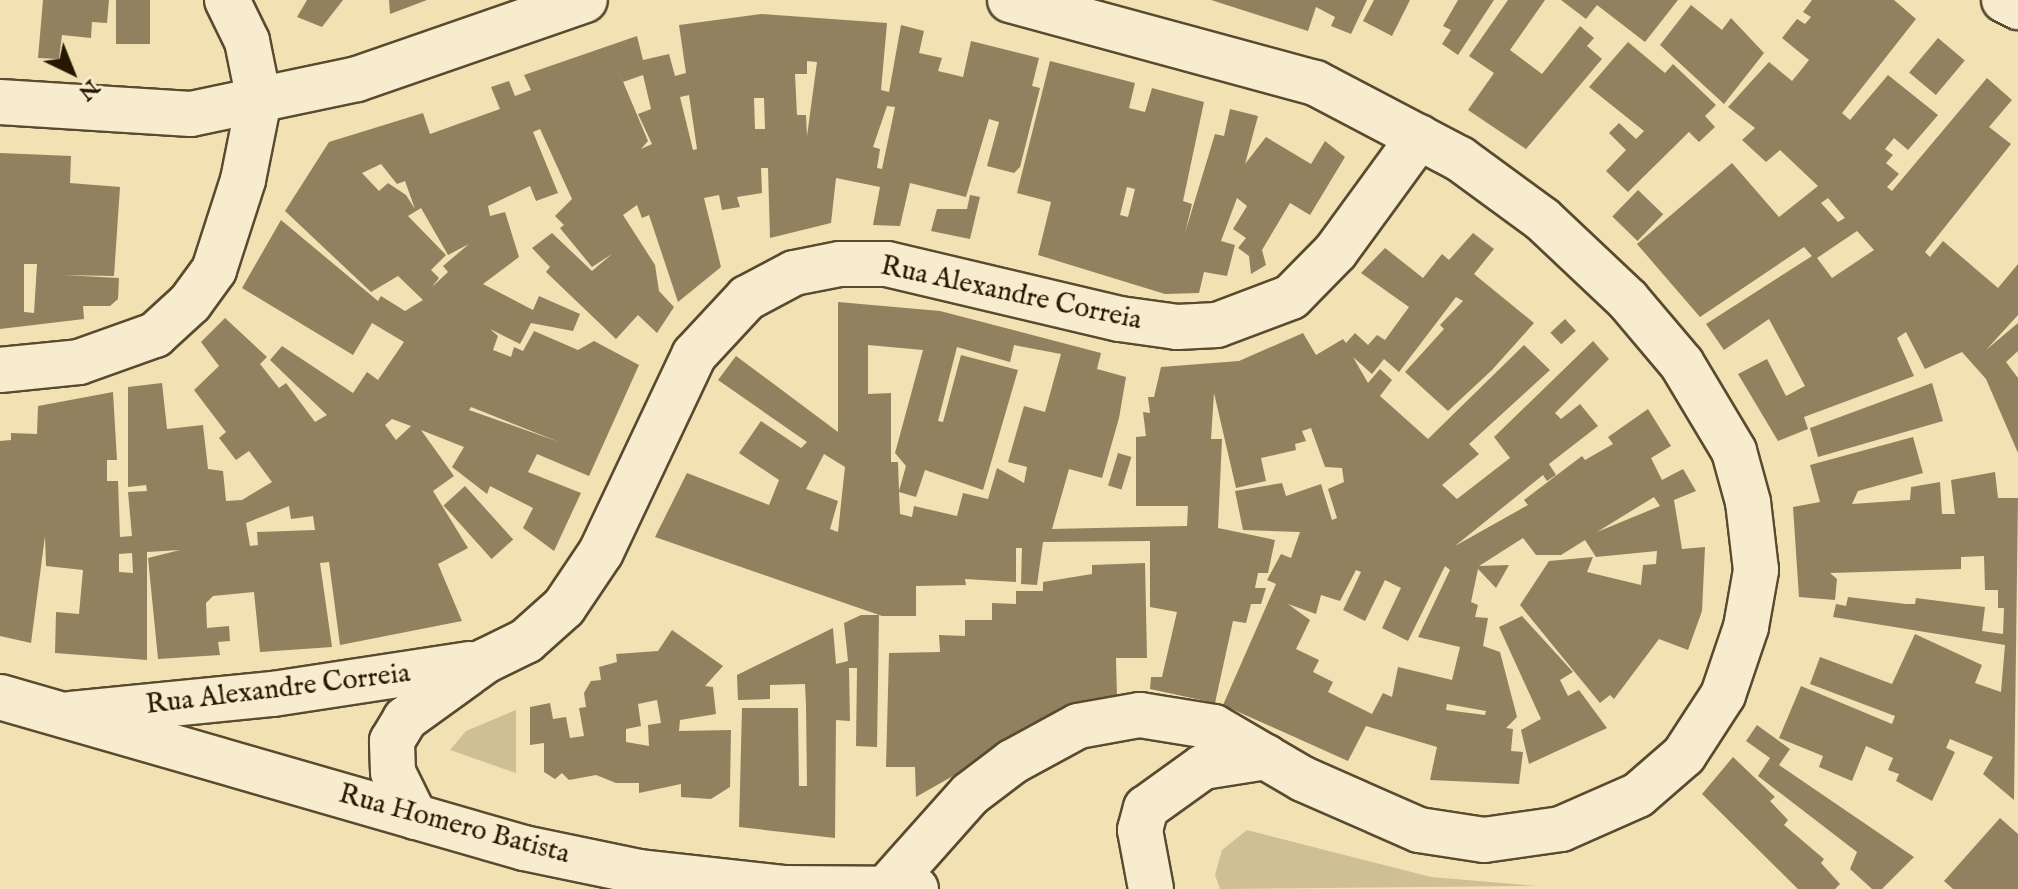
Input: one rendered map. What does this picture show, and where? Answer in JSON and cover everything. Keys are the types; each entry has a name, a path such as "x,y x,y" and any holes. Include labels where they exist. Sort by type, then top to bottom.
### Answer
{"street":[{"path":"0,370 79,362 155,335 190,303 214,270 243,180 259,100 247,41 227,0"},
{"path":"0,102 191,114 357,79 585,0"},
{"path":"903,887 970,794 1078,726 1140,715 1214,727 1266,757 1419,830 1484,840 1561,829 1638,795 1684,755 1723,695 1746,627 1756,570 1748,502 1734,451 1682,364 1628,300 1542,219 1419,137 1315,83 1010,0"},
{"path":"2004,0 2018,7"},
{"name":"Rua Alexandre Correia","path":"415,817 393,772 392,741 405,719 485,661 526,641 564,607 601,552 694,355 747,298 794,273 840,264 887,264 1120,319 1177,327 1217,325 1262,313 1291,297 1336,251 1419,137"},
{"name":"Rua Alexandre Correia","path":"71,714 273,694 485,661"},
{"name":"Rua Homero Batista","path":"0,697 71,714 415,817 640,872 785,888 903,887"},
{"path":"1151,889 1140,830 1146,808 1203,767 1266,757"}],"shaded area":[{"path":"516,710 516,773 450,750 466,731"},
{"path":"1247,830 1431,877 1537,886 1220,889 1215,875 1222,850"}],"building":[{"path":"43,0 109,0 107,23 92,22 91,38 62,35 59,59 38,58"},
{"path":"116,0 150,0 150,44 116,44"},
{"path":"307,0 343,0 322,27 297,17"},
{"path":"389,0 427,0 390,14"},
{"path":"1211,0 1367,0 1351,34 1331,26 1335,17 1316,7 1308,31"},
{"path":"1374,0 1410,0 1392,36 1363,21"},
{"path":"1458,0 1494,0 1458,55 1442,44 1451,30 1443,26"},
{"path":"1508,0 1545,0 1510,50 1542,74 1580,26 1594,38 1587,46 1602,59 1526,149 1468,110 1494,73 1469,56"},
{"path":"1561,0 1678,0 1645,42 1597,5 1586,19"},
{"path":"1812,0 1894,0 1916,19 1842,113 1850,120 1888,75 1938,115 1908,150 1894,138 1885,149 1893,155 1886,163 1899,174 1887,187 1892,191 1987,78 2012,100 1989,127 2011,144 1925,252 1930,257 1943,241 1998,288 2018,264 2018,315 1986,350 2018,323 2018,351 2006,362 2018,378 2018,453 1986,379 1962,352 1925,369 1906,332 1897,338 1914,376 1804,417 1808,429 1778,441 1738,374 1767,359 1786,396 1805,386 1769,319 1724,350 1706,324 1812,256 1804,247 1700,317 1637,244 1732,163 1779,217 1818,186 1780,150 1766,162 1742,140 1755,128 1728,107 1769,62 1792,81 1809,60 1782,38 1797,19 1805,24 1811,17 1803,12","holes":["1828,198 1845,218 1838,222 1821,203","1857,231 1874,250 1832,278 1817,258"]},
{"path":"1691,5 1722,30 1731,18 1764,53 1724,104 1660,45"},
{"path":"761,14 887,23 881,90 889,92 901,25 924,31 919,53 942,58 938,71 963,77 971,41 1039,58 1032,86 1040,88 1020,167 1014,173 987,166 999,122 989,119 966,197 910,183 900,226 873,225 880,187 836,178 831,223 770,238 768,168 761,168 762,193 737,197 740,207 722,210 719,195 704,198 721,267 678,302 649,215 642,218 637,205 623,215 655,265 659,291 674,307 657,333 638,315 616,339 546,272 550,267 532,248 552,233 592,271 612,254 592,267 560,228 564,225 555,216 572,199 540,129 533,132 558,193 536,201 530,186 488,206 490,216 505,212 519,257 483,284 533,310 539,296 580,314 573,331 531,323 520,344 490,329 498,336 493,350 511,357 514,347 523,351 534,331 578,350 594,341 639,365 589,476 537,454 528,472 581,493 554,551 523,528 533,508 490,486 487,494 452,467 464,447 421,430 454,476 433,491 468,548 438,564 462,621 340,645 329,562 320,563 332,647 260,652 254,592 213,596 206,603 207,628 229,626 230,641 218,642 220,655 158,659 148,558 180,550 147,552 147,660 55,653 56,612 79,614 83,570 46,566 45,536 31,643 0,636 0,441 11,440 11,433 37,434 38,406 113,392 117,460 107,460 107,481 118,481 120,537 132,536 128,492 147,491 146,485 128,487 128,387 162,383 167,429 203,425 208,469 223,471 226,501 242,500 272,482 249,451 236,460 219,438 226,432 194,390 219,366 201,342 225,318 267,357 260,364 279,388 286,383 315,422 327,415 270,360 282,346 353,393 367,372 378,380 404,342 372,323 353,355 242,288 281,220 378,301 381,296 405,311 423,300 398,276 371,292 285,211 329,142 423,113 430,134 500,109 491,87 509,81 515,96 531,90 524,75 637,36 643,60 669,54 675,76 686,73 679,25","holes":["807,61 817,62 807,136 806,115 797,115 795,74 807,74","643,75 651,109 638,114 652,144 641,149 648,141 623,82","689,95 697,149 693,150 680,97","754,98 764,98 765,129 755,129","887,106 895,107 882,169 877,168 880,149 873,147","381,164 397,184 405,181 415,209 406,195 388,183 379,191 362,173","421,208 448,255 469,244 443,266 448,272 432,287 439,278 431,270 446,255 408,216","471,407 559,442 469,410","392,419 411,426 396,440 385,425","289,506 291,519 313,516 315,530 257,532 258,545 250,546 246,523","132,553 133,573 119,572 119,554"]},
{"path":"1938,38 1965,60 1936,95 1909,72"},
{"path":"1628,42 1665,73 1673,64 1716,105 1705,116 1715,127 1699,142 1689,132 1628,192 1606,171 1626,150 1609,133 1619,123 1636,139 1644,131 1589,87"},
{"path":"1050,61 1135,83 1129,108 1145,112 1152,88 1204,102 1183,201 1192,204 1185,233 1215,134 1224,136 1230,109 1258,116 1245,164 1266,137 1311,164 1325,141 1345,157 1310,215 1290,203 1262,250 1266,265 1251,274 1249,256 1238,248 1246,238 1233,229 1247,206 1237,198 1221,241 1235,245 1227,276 1204,272 1199,293 1165,294 1038,255 1051,202 1017,193","holes":["1127,187 1135,189 1128,217 1120,215"]},
{"path":"0,153 71,156 70,183 120,187 114,276 63,275 119,278 118,299 110,306 83,306 84,319 0,329","holes":["24,264 37,264 34,313 24,312"]},
{"path":"1638,190 1663,214 1637,241 1612,217"},
{"path":"970,195 980,197 970,239 931,231 937,209 967,209"},
{"path":"1473,233 1494,249 1474,274 1534,323 1492,370 1448,411 1405,372 1444,329 1440,325 1463,301 1456,297 1399,372 1384,359 1372,374 1353,357 1368,383 1380,369 1392,380 1380,396 1428,439 1524,345 1550,370 1469,444 1479,454 1442,485 1457,499 1510,458 1494,437 1593,341 1609,359 1555,413 1561,419 1580,404 1598,426 1549,464 1556,475 1547,481 1543,475 1455,546 1528,505 1524,500 1582,456 1585,460 1613,444 1608,437 1648,409 1671,446 1651,458 1662,480 1683,469 1696,491 1674,500 1682,549 1705,547 1702,611 1688,650 1659,639 1614,699 1610,695 1600,703 1520,605 1549,561 1593,557 1587,572 1641,585 1643,565 1656,564 1657,551 1596,557 1585,540 1561,555 1536,555 1523,538 1479,566 1509,565 1496,588 1478,569 1471,602 1478,605 1475,617 1488,618 1483,646 1500,652 1517,717 1506,728 1513,729 1511,751 1523,752 1519,784 1430,780 1437,747 1366,726 1348,761 1223,705 1276,584 1267,580 1281,554 1291,558 1300,532 1243,530 1235,491 1282,483 1286,496 1321,484 1332,520 1337,518 1328,489 1344,482 1342,468 1325,467 1311,428 1302,431 1306,441 1295,444 1296,450 1261,458 1266,481 1236,488 1214,393 1211,439 1222,439 1218,528 1275,540 1268,573 1258,573 1255,588 1266,588 1261,604 1251,604 1246,623 1233,621 1215,703 1150,689 1151,677 1162,677 1177,612 1150,607 1150,541 1043,542 1037,585 1021,584 1022,548 1016,548 1016,582 965,579 966,585 916,586 916,616 882,616 655,537 687,473 769,505 779,480 739,453 761,421 801,448 807,442 718,380 736,356 838,432 838,302 940,311 1101,353 1097,369 1126,377 1119,418 1102,478 1069,469 1052,529 1187,526 1188,506 1136,506 1136,437 1146,436 1143,412 1150,413 1148,397 1154,397 1161,367 1239,361 1303,333 1316,355 1343,339 1346,343 1355,333 1368,345 1377,335 1385,340 1409,307 1361,273 1385,248 1423,278 1442,254 1449,260","holes":["868,345 923,350 895,453 906,466 899,491 898,462 891,462 891,393 868,394","1014,345 1061,354 1045,412 1024,406 1008,462 1027,467 1024,483 997,468 988,499 963,493 957,516 914,506 912,517 900,514 899,492 916,497 925,470 983,490 1018,370 961,355 943,422 938,421 957,347 1010,362","824,454 845,467 838,532 830,529 838,501 806,489","1654,497 1660,506 1597,532","1445,566 1450,570 1418,637 1460,647 1452,680 1398,667 1392,697 1383,693 1372,714 1328,692 1333,682 1313,672 1319,660 1296,649 1310,620 1288,604 1316,614 1321,595 1340,601 1356,570 1361,572 1343,610 1365,621 1385,580 1401,588 1382,628 1408,641","1447,704 1486,711 1485,715 1446,710"]},
{"path":"1565,319 1576,331 1561,344 1550,333"},
{"path":"1932,383 1943,421 1818,457 1810,428"},
{"path":"1913,437 1923,473 1858,491 1852,504 1910,500 1911,487 1940,482 1942,514 1955,514 1951,480 1995,472 1998,498 2018,498 2014,800 1983,774 1993,757 1950,739 1946,748 1955,752 1932,801 1896,781 1899,774 1888,770 1893,758 1866,746 1852,781 1819,767 1823,756 1779,738 1801,686 1892,724 1895,716 1810,684 1820,657 1892,684 1915,634 1982,665 1975,683 2001,692 2005,645 1833,617 1836,604 1846,606 1848,597 1906,604 1915,604 1916,598 1985,607 1982,631 2003,634 2004,608 1998,608 1998,590 1985,590 1984,556 1961,557 1961,569 1830,573 1837,579 1835,600 1799,597 1793,507 1820,502 1810,465"},
{"path":"1118,453 1131,457 1121,490 1108,486"},
{"path":"465,486 513,540 492,559 443,505"},
{"path":"1145,563 1147,658 1116,658 1117,697 1016,740 916,797 915,767 886,767 889,653 940,652 939,635 965,636 965,620 992,620 992,603 1016,604 1016,591 1043,591 1043,582 1092,574 1092,565"},
{"path":"861,615 879,615 877,747 856,746 857,668 849,668 850,721 836,720 835,838 739,827 742,708 798,708 799,786 807,786 806,706 805,684 770,685 770,699 738,700 737,675 833,628 836,664 848,661 844,623"},
{"path":"1522,616 1573,672 1560,680 1568,696 1579,690 1607,728 1529,764 1521,730 1541,719 1499,627"},
{"path":"672,630 723,666 705,686 713,687 716,714 680,720 679,731 731,730 730,787 711,799 681,797 681,784 639,793 639,783 616,783 596,775 569,780 562,773 555,779 544,772 544,743 530,745 530,707 550,703 553,719 566,717 570,738 584,736 579,708 586,707 584,693 591,681 601,680 599,667 617,662 616,654 658,651","holes":["657,700 661,723 648,725 649,746 626,742 626,729 641,726 638,704"]},
{"path":"1757,725 1790,749 1779,765 1914,857 1882,889 1872,889 1850,869 1857,852 1758,776 1770,758 1746,741"},
{"path":"1733,757 1775,797 1770,801 1788,820 1784,825 1824,859 1821,863 1840,884 1835,889 1798,889 1702,794"},
{"path":"2000,818 2018,834 2018,889 1953,889 1944,881"}]}
